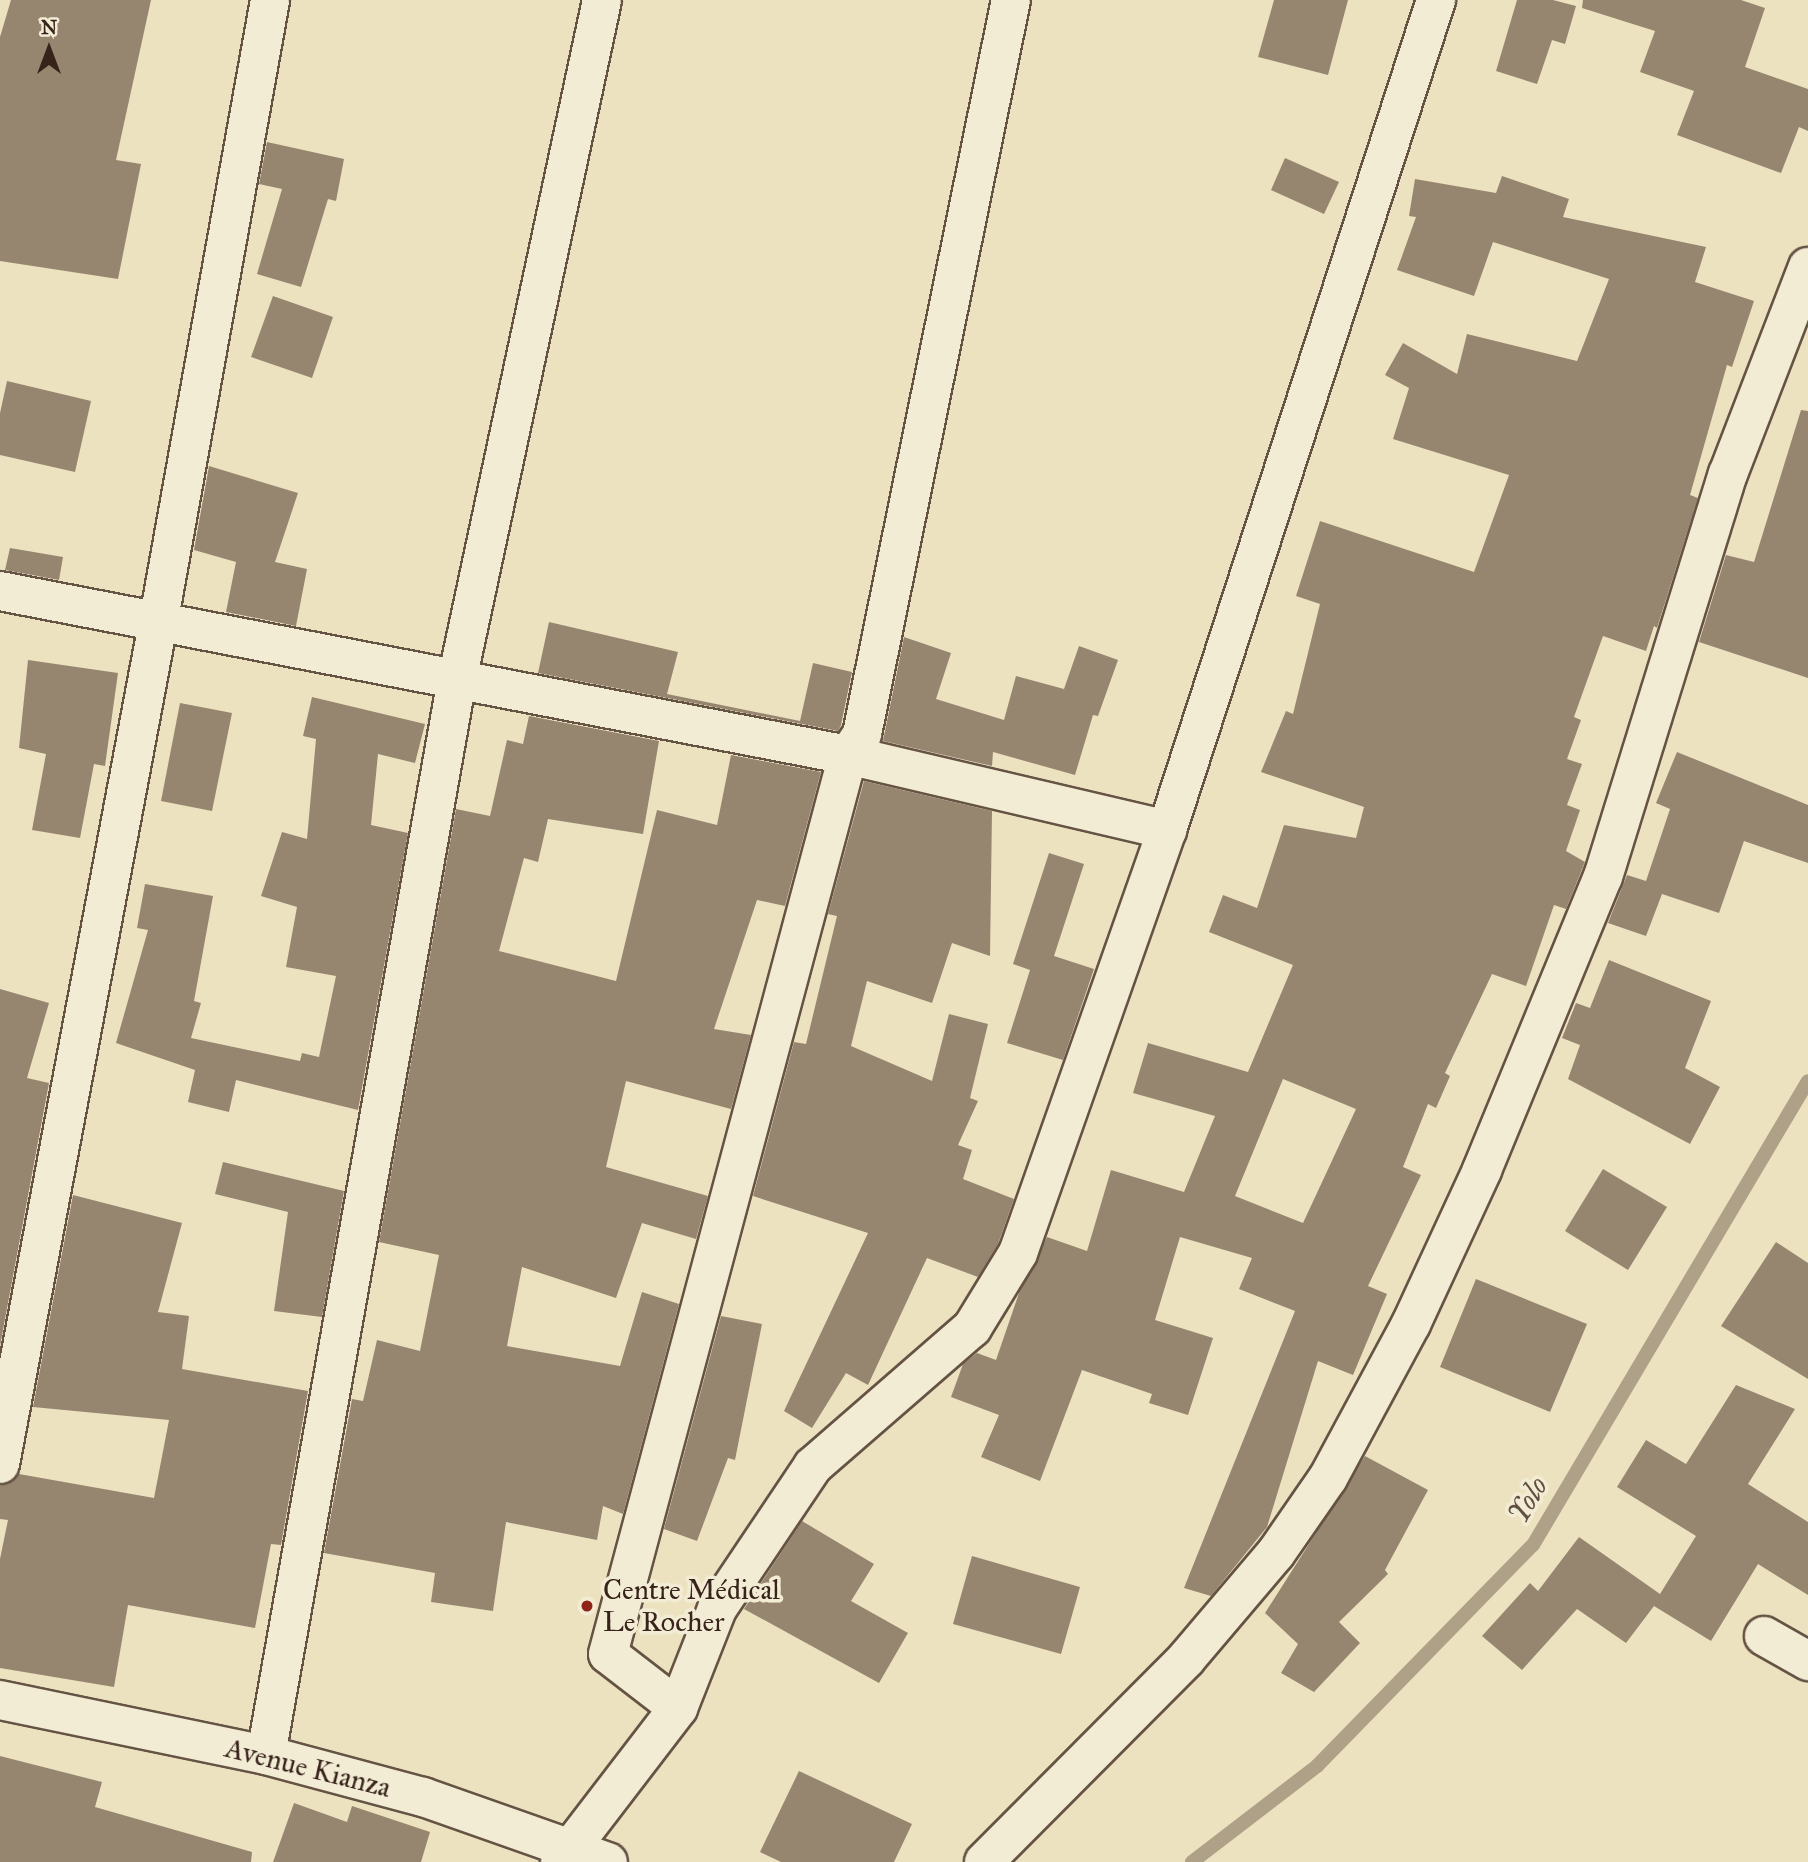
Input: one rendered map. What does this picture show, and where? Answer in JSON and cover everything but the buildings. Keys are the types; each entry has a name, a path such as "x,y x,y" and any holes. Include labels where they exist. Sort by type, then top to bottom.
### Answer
{"street":[{"path":"0,1464 158,624 270,0"},
{"path":"266,1755 457,680 602,0"},
{"path":"678,1708 608,1654 848,755 862,734 1011,0"},
{"path":"581,1857 678,1708 717,1609 813,1466 972,1328 1018,1253 1167,830 1436,0"},
{"path":"984,1862 1186,1659 1276,1553 1328,1478 1411,1324 1482,1170 1603,877 1728,474 1808,267"},
{"path":"0,592 848,755 1167,830"},
{"path":"1764,1636 1808,1661"},
{"name":"Avenue Kianza","path":"0,1700 266,1755 423,1797 581,1857"}],"waterway":[{"name":"Yolo","path":"1192,1862 1317,1766 1533,1545 1808,1081"}],"place":[{"name":"Centre Médical Le Rocher","path":"587,1606"}]}
